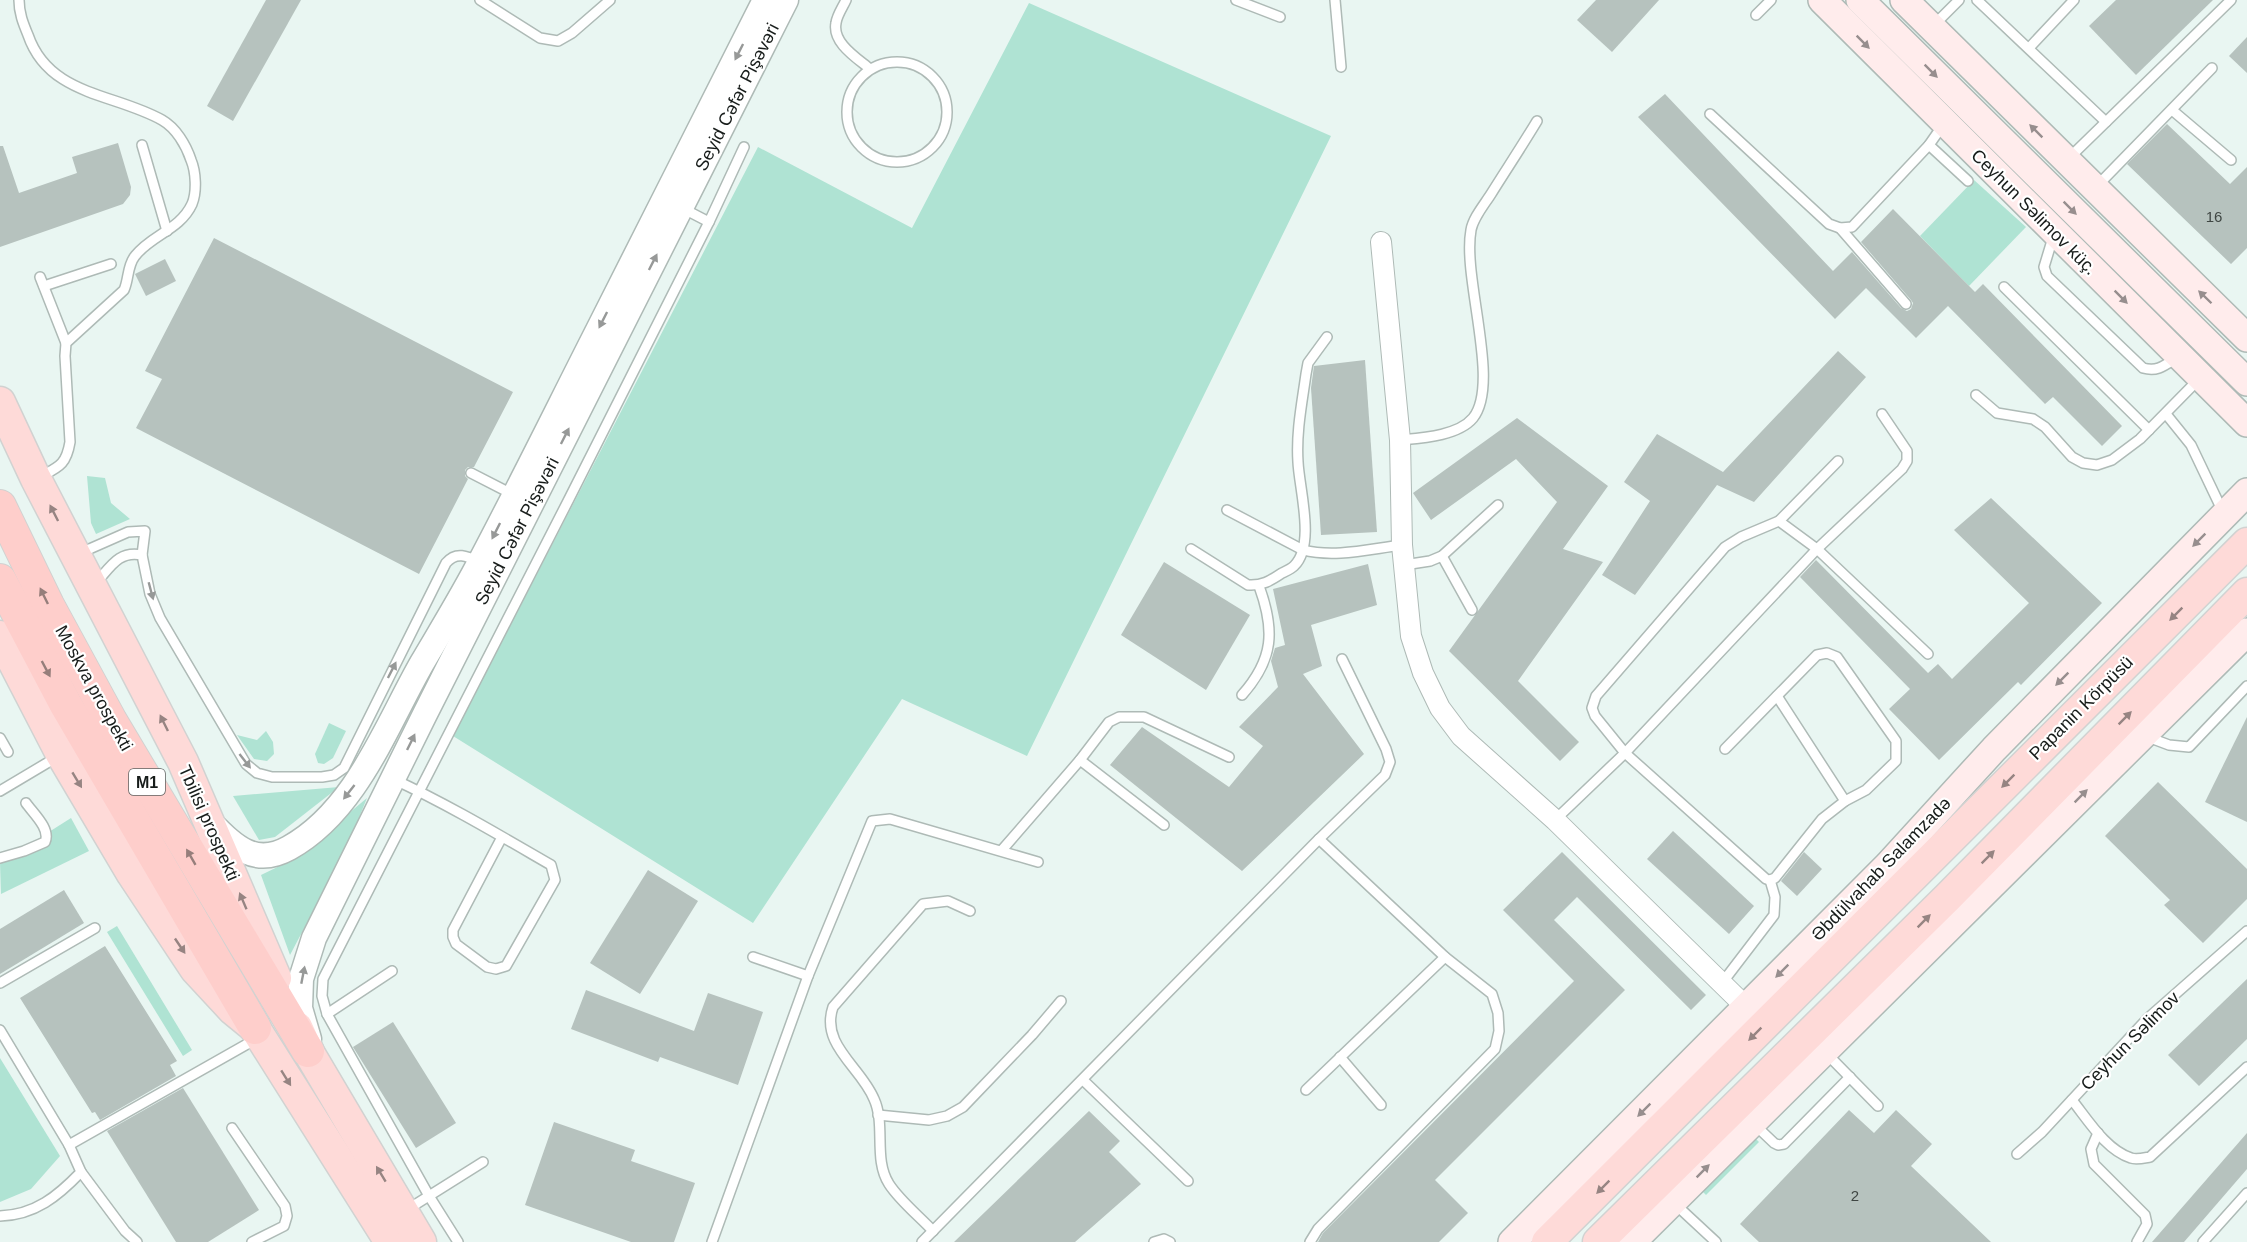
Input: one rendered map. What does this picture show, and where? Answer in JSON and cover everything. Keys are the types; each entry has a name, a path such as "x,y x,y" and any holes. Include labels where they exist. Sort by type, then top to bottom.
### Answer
{"highway":[{"name":"Moskva prospekti","path":"0,506 48,605 111,721 314,1062"},
{"name":"Moskva prospekti","path":"0,580 66,705 258,1032"}],"main road":[{"name":"Ceyhun Səlimov küç.","path":"1822,0 1936,134 2054,232 2247,423"},
{"name":"Ceyhun Səlimov küç.","path":"1845,0 1868,8 2247,382"},
{"path":"1904,0 2247,338"},
{"path":"2149,284 2160,337 2215,350"},
{"name":"Tbilisi prospekti","path":"0,402 36,479 160,715 210,822 314,1062 421,1242"},
{"name":"Əbdülvahab Salamzadə","path":"1512,1242 1888,865 2002,740 2241,498"},
{"name":"Papanin Körpüsü","path":"1916,874 2247,543"},
{"name":"Papanin Körpüsü","path":"1888,956 2247,594"},
{"path":"1598,1242 1739,1119 1774,1101 2247,632"},
{"path":"0,636 61,754 132,874 195,969 220,998 258,1032 390,1242"},
{"name":"Əbdülvahab Salamzadə","path":"1547,1242 1916,874"},
{"path":"1805,948 1861,928"},
{"path":"1868,1008 1888,956"},
{"path":"1632,1242 1672,1202 1739,1119 1888,956"},
{"path":"1696,1093 1713,1040"}],"street":[{"name":"Seyid Cəfər Pişəvəri","path":"210,822 228,840 245,852 257,856 275,854 290,848 304,838 347,796 364,773 400,702 480,562 765,0"},
{"name":"Seyid Cəfər Pişəvəri","path":"314,1062 300,1008 301,979 314,938 786,0"},
{"path":"1381,242 1400,440 1402,545 1411,636 1440,708 1461,736 1555,820 1746,1007"},
{"path":"400,702 425,714"}],"lane":[{"path":"19,0 19,10 31,45 52,72 81,90 163,120 176,132 195,168 193,203 180,222 136,254 128,270 128,281 124,290 66,343"},
{"path":"480,0 540,38 558,41 572,33 610,0"},
{"path":"846,0 836,24 838,36 843,46 870,69"},
{"path":"1236,0 1280,17"},
{"path":"1335,0 1341,67"},
{"path":"1756,15 1771,0"},
{"path":"1931,28 1959,0"},
{"path":"1977,0 2106,122"},
{"path":"2029,48 2074,0"},
{"path":"2066,161 2231,0"},
{"path":"893,62 911,64 927,72 942,90 946,102 945,126 940,137 923,154 900,162 882,160 866,152 851,133 846,115 848,97 860,76 870,69 893,62"},
{"path":"2094,188 2212,68"},
{"path":"2172,110 2231,160"},
{"path":"1710,114 1829,224 1840,228 1852,227 1936,134 1968,181"},
{"path":"1400,440 1452,432 1472,419 1481,402 1483,354 1472,286 1469,248 1472,227 1537,121"},
{"path":"142,145 167,231"},
{"path":"458,1242 429,1196 327,1014 322,996 323,979 568,501 709,222 744,147"},
{"path":"681,207 709,222"},
{"path":"1840,228 1906,304"},
{"path":"2054,232 2044,267 2047,276 2143,368 2152,370 2161,368 2180,356"},
{"path":"36,479 60,466 68,456 70,442 66,343 42,282 111,264"},
{"path":"2004,287 2149,430"},
{"path":"1191,549 1248,585 1259,586 1295,565 1303,550 1305,532 1298,440 1308,363 1327,337"},
{"path":"1976,395 1997,413 2033,419 2045,427 2072,456 2083,463 2097,465 2112,460 2149,430 2202,377"},
{"path":"1555,820 1625,753 1817,549 1902,469 1907,461 1907,451 1882,414"},
{"path":"2166,414 2191,445 2241,498"},
{"path":"1725,749 1817,655 1827,653 1837,657 1896,741 1896,761 1866,790 1845,801 1822,819 1775,878 1770,880 1766,879 1625,753 1595,716 1592,708 1596,696 1725,547 1779,521 1838,461"},
{"path":"471,473 514,495"},
{"path":"1404,565 1430,561 1442,556 1498,505"},
{"path":"1227,510 1303,550 1331,554 1402,545"},
{"path":"1779,521 1817,549 1928,654"},
{"path":"76,555 128,532 145,531 142,555 150,594 160,618 246,764 257,773 272,777 322,777 334,775 344,768 447,563 451,557 458,555 480,562"},
{"path":"93,586 120,556 132,553 142,555"},
{"path":"1442,556 1472,610"},
{"path":"1242,695 1255,681 1264,665 1269,640 1266,605 1259,586"},
{"path":"922,1242 1319,839 1385,775 1390,762 1386,750 1341,659"},
{"path":"2143,735 2169,745 2189,747 2247,686"},
{"path":"1777,696 1845,801"},
{"path":"1002,850 1080,760 1109,722 1119,717 1136,716 1169,728 1229,757"},
{"path":"0,738 8,752"},
{"path":"0,791 61,754"},
{"path":"1080,760 1164,825"},
{"path":"393,779 418,790 502,837 551,865 555,880 506,966 496,969 487,967 456,944 453,930 502,837"},
{"path":"0,858 45,842 46,830 26,803"},
{"path":"712,1242 808,976 872,821 890,819 1038,862"},
{"path":"1310,1242 1318,1229 1495,1049 1499,1031 1498,1013 1492,994 1444,957 1319,839"},
{"path":"1722,983 1774,915 1775,897 1770,880"},
{"path":"933,1231 889,1184 881,1159 876,1101 833,1040 829,1018 833,1007 923,904 948,901 970,911"},
{"path":"0,983 95,928"},
{"name":"Ceyhun Səlimov","path":"2017,1154 2032,1142 2147,1019 2247,931"},
{"path":"753,957 808,976"},
{"path":"1306,1090 1444,957"},
{"path":"327,1014 392,971"},
{"path":"878,1115 929,1120 947,1116 963,1107 1061,1001"},
{"path":"0,1030 69,1145 81,1172 124,1231 137,1242"},
{"path":"69,1145 258,1032"},
{"path":"1824,1051 1878,1106"},
{"path":"1340,1057 1381,1105"},
{"path":"2072,1100 2098,1133 2116,1150 2133,1159 2150,1157 2247,1067"},
{"path":"1739,1119 1774,1143 1784,1144 1850,1077"},
{"path":"1083,1080 1188,1181"},
{"path":"232,1128 285,1206 287,1216 284,1226 252,1242"},
{"path":"2098,1133 2091,1149 2094,1164 2145,1215 2147,1224 2137,1242"},
{"path":"404,1212 483,1162"},
{"path":"0,1216 45,1205 62,1193 81,1172"},
{"path":"2203,1242 2247,1193"},
{"path":"1672,1202 1716,1242"},
{"path":"1154,1242 1164,1239 1170,1242"}],"green space":[{"path":"1029,3 1331,136 1027,756 902,699 753,923 453,736 758,147 912,228"},
{"path":"1974,180 2026,227 1969,286 1920,236"},
{"path":"87,476 105,478 111,503 130,519 96,534 91,523"},
{"path":"329,723 346,731 333,758 324,764 318,763 315,754"},
{"path":"266,731 273,742 274,754 267,761 254,759 237,735 257,740"},
{"path":"339,787 275,837 259,840 233,796"},
{"path":"367,798 348,845 290,955 261,875 294,859"},
{"path":"71,818 89,851 1,894 0,863"},
{"path":"117,926 192,1050 183,1056 107,932"},
{"path":"0,1058 60,1156 31,1189 0,1202"},
{"path":"1754,1137 1759,1142 1706,1195 1701,1190"}],"building":[{"path":"266,0 301,0 233,121 207,106"},
{"path":"1596,0 1659,0 1612,52 1577,20"},
{"path":"2116,0 2213,0 2136,75 2089,26"},
{"path":"2247,37 2247,73 2229,56"},
{"path":"1665,94 1833,271 1852,252 1901,308 1907,311 1911,309 1913,303 1911,300 1861,242 1893,209 1975,292 1983,284 2122,426 2102,446 2053,397 2045,404 1948,306 1916,338 1866,288 1835,319 1638,117"},
{"path":"2167,124 2230,184 2247,167 2247,248 2231,264 2127,164"},
{"path":"118,143 131,187 130,195 123,204 0,247 0,146 3,146 19,193 77,173 72,157"},
{"path":"214,238 513,392 474,467 468,467 465,470 465,476 468,479 419,574 136,428 162,379 145,371"},
{"path":"165,259 176,281 146,296 135,274"},
{"path":"1838,351 1866,377 1754,502 1717,485 1635,595 1602,575 1650,501 1624,482 1657,434 1723,472"},
{"path":"1365,360 1377,532 1321,535 1311,388 1314,366"},
{"path":"1517,418 1608,486 1563,549 1603,562 1518,681 1579,742 1560,761 1449,651 1557,502 1516,459 1431,520 1413,493"},
{"path":"1991,498 2102,603 2021,685 2018,682 1939,760 1889,709 1910,689 1800,577 1816,560 1928,673 1938,664 1952,679 2029,603 1954,530"},
{"path":"1164,562 1250,615 1206,690 1121,635"},
{"path":"1368,564 1377,605 1311,625 1322,666 1303,674 1364,754 1242,871 1110,765 1142,727 1229,787 1263,746 1239,727 1278,687 1271,661 1275,648 1285,645 1273,589"},
{"path":"2247,717 2247,822 2205,802"},
{"path":"2158,782 2247,869 2247,899 2203,943 2164,905 2170,900 2105,836"},
{"path":"1673,831 1754,906 1729,934 1647,859"},
{"path":"1562,852 1706,995 1691,1010 1577,897 1554,920 1625,990 1435,1180 1468,1213 1439,1242 1318,1242 1323,1233 1574,981 1503,910"},
{"path":"1804,852 1822,869 1797,896 1781,881"},
{"path":"648,870 698,901 640,994 590,963"},
{"path":"64,890 84,923 0,974 0,929"},
{"path":"105,946 177,1061 170,1065 176,1076 100,1120 95,1112 92,1113 20,998"},
{"path":"2247,979 2247,1039 2199,1086 2168,1055"},
{"path":"586,990 694,1031 708,993 763,1012 738,1085 660,1057 658,1062 571,1029"},
{"path":"393,1022 456,1123 416,1148 353,1047"},
{"path":"183,1088 259,1210 208,1242 176,1242 107,1131"},
{"path":"1849,1110 1874,1133 1896,1110 1932,1144 1911,1166 1991,1242 1759,1242 1740,1224"},
{"path":"1089,1111 1120,1141 1109,1152 1141,1184 1075,1242 954,1242"},
{"path":"554,1122 635,1150 631,1161 695,1183 674,1242 631,1242 525,1205"},
{"path":"2247,1133 2247,1169 2184,1242 2152,1242"}]}
